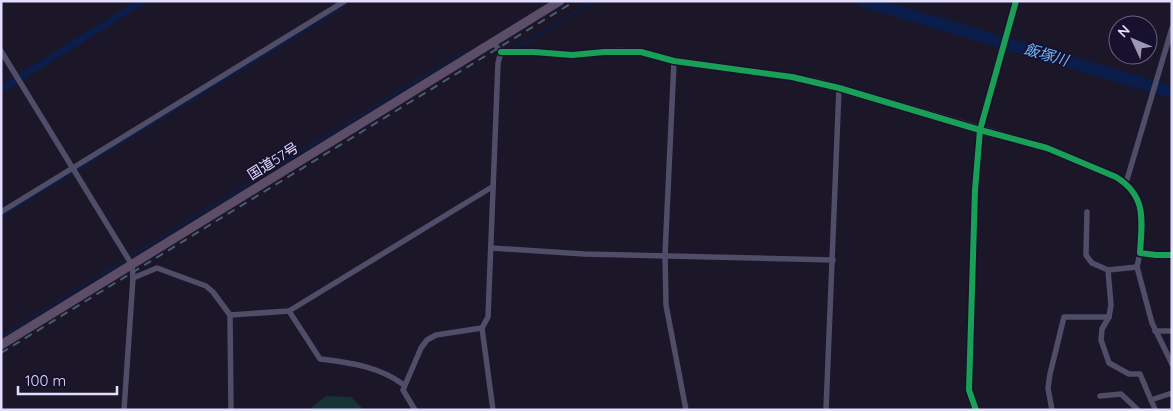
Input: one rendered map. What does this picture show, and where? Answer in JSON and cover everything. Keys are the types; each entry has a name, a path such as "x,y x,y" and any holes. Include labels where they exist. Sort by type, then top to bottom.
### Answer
{"highway":[{"name":"国道57号","path":"1,345 560,1"}],"street":[{"path":"1,212 345,1"},
{"path":"976,410 969,390 975,190 980,130 1016,1"},
{"path":"1126,183 1172,28"},
{"path":"493,42 501,52"},
{"path":"1,51 132,265 133,278 124,410"},
{"path":"501,52 525,51 572,55 616,51 641,52 674,61 792,77 839,88 1047,148 1116,177 1134,191 1140,203 1142,226 1137,267 1155,331 1172,364"},
{"path":"494,410 482,328 488,317 498,63 501,52"},
{"path":"674,61 665,255 666,305 686,410"},
{"path":"826,410 839,88"},
{"path":"230,316 289,311 492,187"},
{"path":"1087,212 1086,255 1092,263 1108,270 1137,267"},
{"path":"491,248 584,254 833,260"},
{"path":"1140,252 1172,255"},
{"path":"133,278 157,268 198,282 213,292 230,316 231,410"},
{"path":"1108,270 1111,304 1109,317 1102,329 1101,340 1109,363 1129,374 1140,374 1152,400 1154,410"},
{"path":"289,311 320,359 368,367 391,375 404,385"},
{"path":"1052,410 1048,388 1064,317 1109,317"},
{"path":"415,410 403,390 421,348 427,340 436,335 482,328"},
{"path":"1155,331 1172,331"},
{"path":"1152,400 1172,393"},
{"path":"1100,396 1121,394 1138,410"}],"green space":[{"path":"326,396 351,397 364,410 308,410"}],"waterway":[{"path":"1,89 143,1"},
{"path":"517,48 593,1"},
{"name":"飯塚川","path":"863,1 1172,92"},
{"path":"1,216 342,8"},
{"path":"132,255 463,52 465,53"},
{"path":"1,336 123,261"}],"railway":[{"path":"1,353 575,1"}],"cycle path":[{"path":"976,410 969,390 975,190 980,130 1016,1"},
{"path":"501,52 572,55 604,52 641,52 674,61 792,77 839,88 1047,148 1116,177 1126,184 1138,201 1140,210 1140,253 1172,255"}]}
